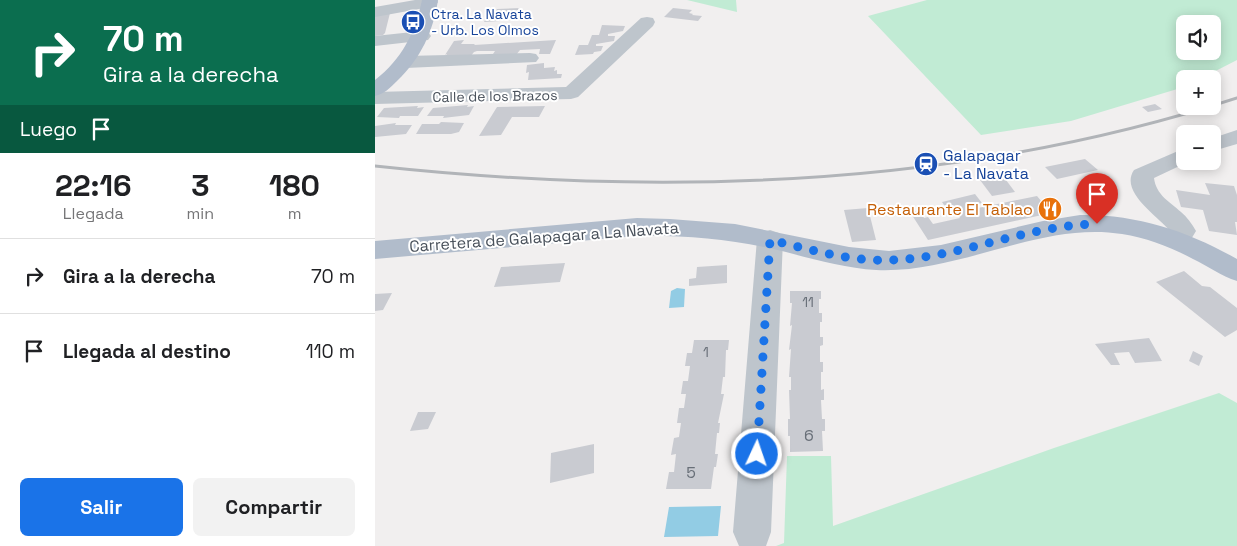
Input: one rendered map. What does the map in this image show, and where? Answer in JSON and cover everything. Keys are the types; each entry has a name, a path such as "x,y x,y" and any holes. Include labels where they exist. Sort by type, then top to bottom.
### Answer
{"main road":[{"path":"375,90 406,62 422,36 430,1"},
{"name":"Carretera de Galapagar a La Navata","path":"375,250 659,226 721,230 860,259 889,260 932,256 1082,224 1119,226 1178,240 1211,255 1237,271"}],"street":[{"path":"375,12 430,1"},
{"name":"Calle de los Brazos","path":"375,98 571,94 647,22"},
{"path":"375,41 422,36"},
{"path":"406,62 530,58"},
{"path":"1221,142 1237,136"},
{"path":"1176,159 1142,175 1141,181 1150,198 1183,231 1178,240"},
{"path":"753,532 770,240"}],"green space":[{"path":"687,0 736,0 737,12"},
{"path":"927,0 1237,0 1237,60 1218,70 1176,70 1176,89 1071,121 981,135 868,16"},
{"path":"1219,393 1237,403 1237,546 776,546 784,543 787,456 831,456 833,526 1054,448"}],"water":[{"path":"677,288 685,289 684,307 669,308 671,291"},
{"path":"721,506 718,536 664,537 669,507"}],"building":[{"path":"521,8 520,11 515,11 513,17 502,18 500,21 484,22 489,13 495,12 497,9"},
{"path":"673,8 692,10 689,13 692,15 702,16 698,21 664,17"},
{"path":"390,13 385,33 375,36 375,15"},
{"path":"602,25 625,26 623,31 608,34 608,36 615,36 614,41 596,44 596,46 603,46 601,51 594,52 593,54 575,55 579,45 588,45 592,35 599,35"},
{"path":"464,40 461,44 474,45 556,40 550,54 539,54 540,49 520,50 516,55 493,54 495,51 477,51 470,57 445,58 454,41"},
{"path":"544,63 544,68 555,67 554,71 557,70 557,74 562,74 561,78 528,80 529,72 526,73 527,65"},
{"path":"1155,104 1162,109 1148,112 1142,107"},
{"path":"468,105 467,107 474,106 469,115 443,118 444,116 427,116 433,108"},
{"path":"418,106 417,108 424,107 418,116 400,116 399,118 377,117 384,108"},
{"path":"545,106 539,117 512,117 501,135 479,136 497,107"},
{"path":"441,122 464,123 459,132 451,134 416,134 422,124 439,124"},
{"path":"396,123 395,125 412,125 406,134 375,137 375,126"},
{"path":"1085,159 1098,170 1057,179 1045,167"},
{"path":"1003,176 1015,192 992,196 980,180"},
{"path":"1205,183 1234,186 1237,195 1237,222 1235,222 1237,235 1209,231 1203,210 1181,207 1176,190 1210,195"},
{"path":"975,194 982,203 975,205 978,208 1037,196 1051,213 928,240 910,212 920,210 924,218 928,217 933,224 960,218 952,207 946,208 942,202"},
{"path":"868,208 876,240 852,242 844,210"},
{"path":"565,263 560,282 494,287 501,267"},
{"path":"727,265 727,283 689,286 689,279 696,278 697,267"},
{"path":"1184,271 1202,286 1210,287 1237,308 1237,330 1225,337 1156,282"},
{"path":"790,291 821,291 819,313 822,313 820,337 823,337 823,345 820,346 820,362 823,362 821,390 824,389 824,400 821,400 822,419 825,419 825,431 822,431 823,451 790,452 788,419 790,419 789,390 791,390 791,377 789,377 791,349 789,350 792,303 790,303"},
{"path":"392,293 383,310 375,311 375,294"},
{"path":"1149,338 1162,361 1135,363 1129,352 1114,353 1120,365 1111,365 1095,344"},
{"path":"694,340 729,340 728,350 726,350 725,377 723,377 721,394 724,394 718,423 720,423 715,454 718,454 716,467 714,467 711,489 666,489 669,472 674,472 676,454 671,455 674,438 679,437 681,423 677,423 679,408 684,408 686,394 681,394 683,381 688,381 690,366 685,366 687,353 692,353"},
{"path":"1193,351 1203,356 1199,366 1189,361"},
{"path":"418,412 436,412 428,429 410,431"},
{"path":"594,444 594,473 550,483 551,453"}],"railway":[{"path":"375,166 483,176 592,181 701,182 810,177 919,167 1026,151 1132,128 1237,98"}],"place":[{"name":"Ctra. La Navata - Urb. Los Olmos","path":"413,22"},
{"name":"Galapagar - La Navata","path":"926,164"},
{"name":"Restaurante El Tablao","path":"1050,209"}],"route":[{"path":"757,454 770,240 860,259 889,260 932,256 1070,225 1097,224"}]}
